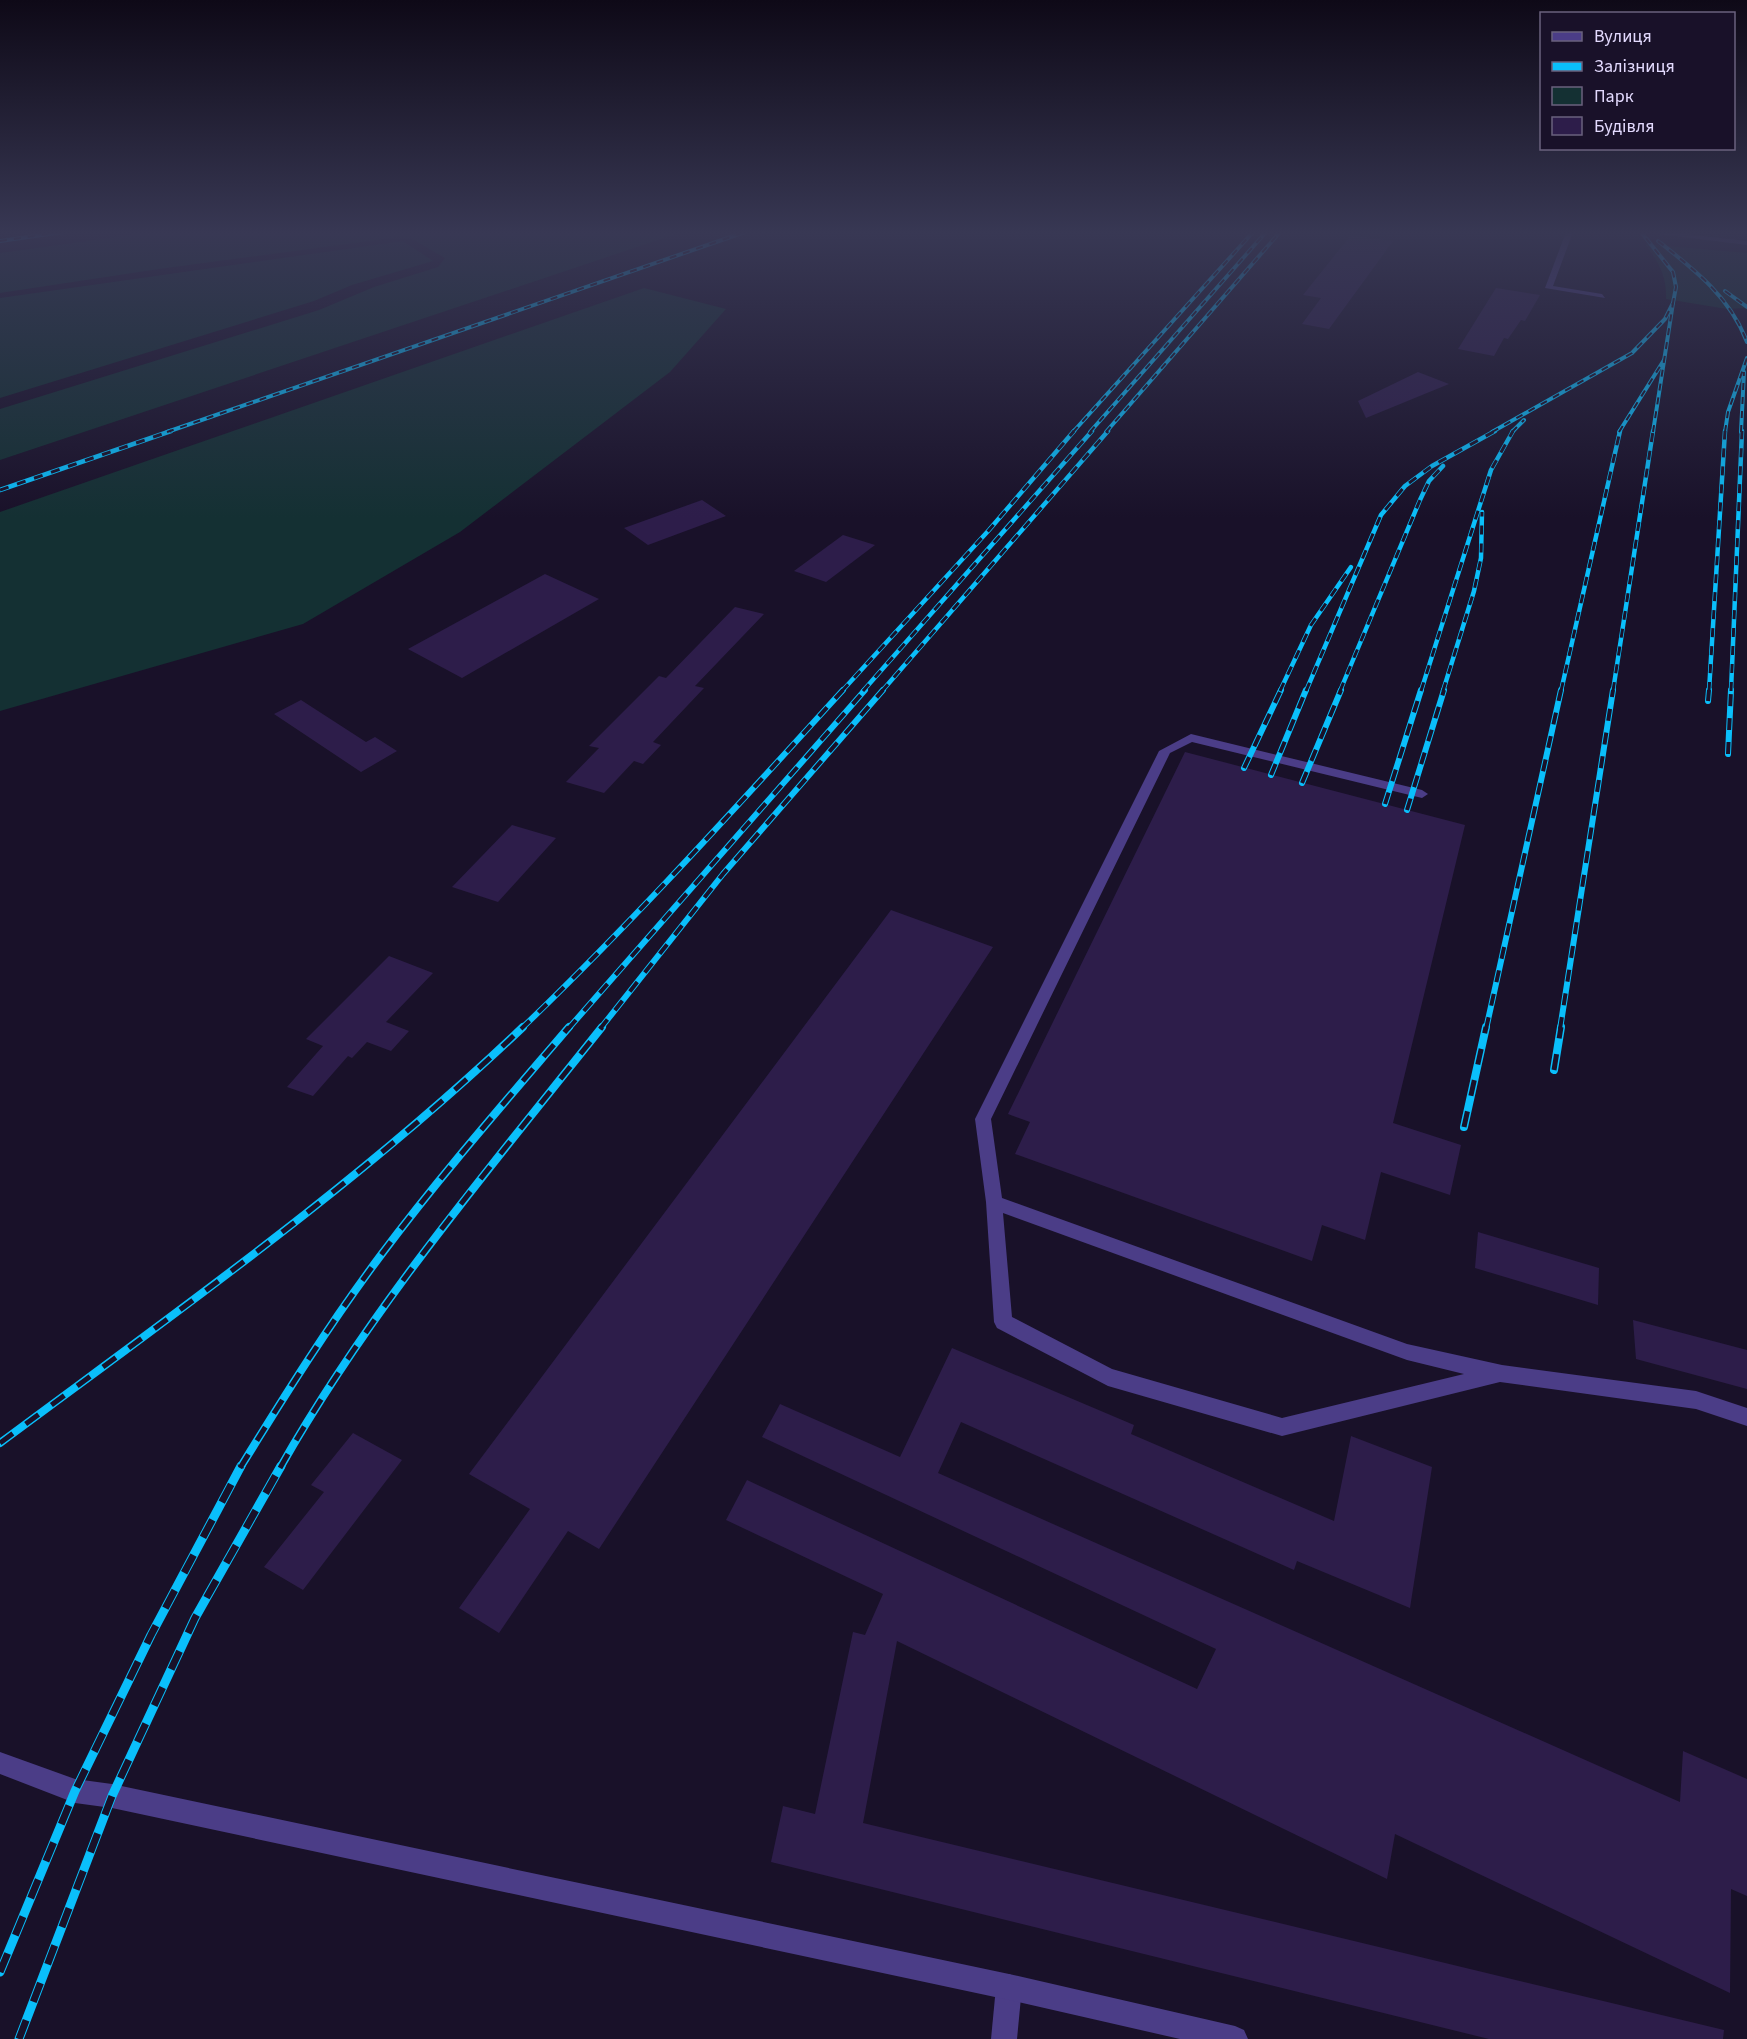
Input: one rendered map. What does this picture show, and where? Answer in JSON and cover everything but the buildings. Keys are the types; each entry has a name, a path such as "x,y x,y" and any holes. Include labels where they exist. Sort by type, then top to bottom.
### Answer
{"street":[{"path":"1422,794 1191,738 1165,751 983,1119 994,1202 1003,1322 1108,1377 1282,1427 1502,1374"},
{"path":"994,1202 1407,1352 1502,1374 1696,1400 1747,1417"},
{"path":"0,1763 75,1791 112,1796 1009,1986 1235,2039"},
{"path":"1004,2039 1009,1986"}],"green space":[{"path":"0,327 229,327 0,398"},
{"path":"264,327 397,327 0,460 0,409"},
{"path":"531,327 710,327 670,372 460,532 303,624 0,711 0,512"}],"railway":[{"path":"167,432 470,327"},
{"path":"1073,432 1167,327"},
{"path":"1090,432 1182,327"},
{"path":"1106,432 1197,327"},
{"path":"1492,432 1632,353 1657,327"},
{"path":"1653,432 1669,327"},
{"path":"1741,327 1747,342"},
{"path":"1725,432 1728,412 1747,358"},
{"path":"1619,432 1664,360"},
{"path":"1741,432 1744,372"},
{"path":"1513,431 1524,420"},
{"path":"0,490 171,431"},
{"path":"842,691 989,530 1074,431"},
{"path":"863,691 1092,431"},
{"path":"882,691 1108,431"},
{"path":"1306,691 1381,515 1405,486 1432,466 1495,431"},
{"path":"1421,691 1491,470 1513,431"},
{"path":"1561,691 1620,431"},
{"path":"1613,691 1653,431"},
{"path":"1709,691 1725,431"},
{"path":"1731,691 1742,431"},
{"path":"1340,691 1420,500 1429,481 1443,466"},
{"path":"1443,691 1474,591 1481,558 1482,512"},
{"path":"1280,691 1311,625 1351,567"},
{"path":"521,1029 645,905 843,690"},
{"path":"568,1029 865,690"},
{"path":"600,1029 723,874 883,690"},
{"path":"1244,768 1281,690"},
{"path":"1271,775 1306,690"},
{"path":"1302,783 1341,690"},
{"path":"1385,804 1421,690"},
{"path":"1407,810 1444,690"},
{"path":"1486,1029 1561,690"},
{"path":"1560,1029 1613,690"},
{"path":"1708,701 1709,690"},
{"path":"1728,754 1731,690"},
{"path":"0,1443 202,1294 334,1191 462,1084 523,1027"},
{"path":"240,1468 326,1333 381,1255 450,1168 569,1027"},
{"path":"280,1468 352,1352 432,1241 602,1027"},
{"path":"1464,1127 1486,1027"},
{"path":"1554,1070 1561,1027"},
{"path":"0,1972 75,1791 151,1635 241,1466"},
{"path":"19,2039 112,1796 195,1618 281,1466"}]}
